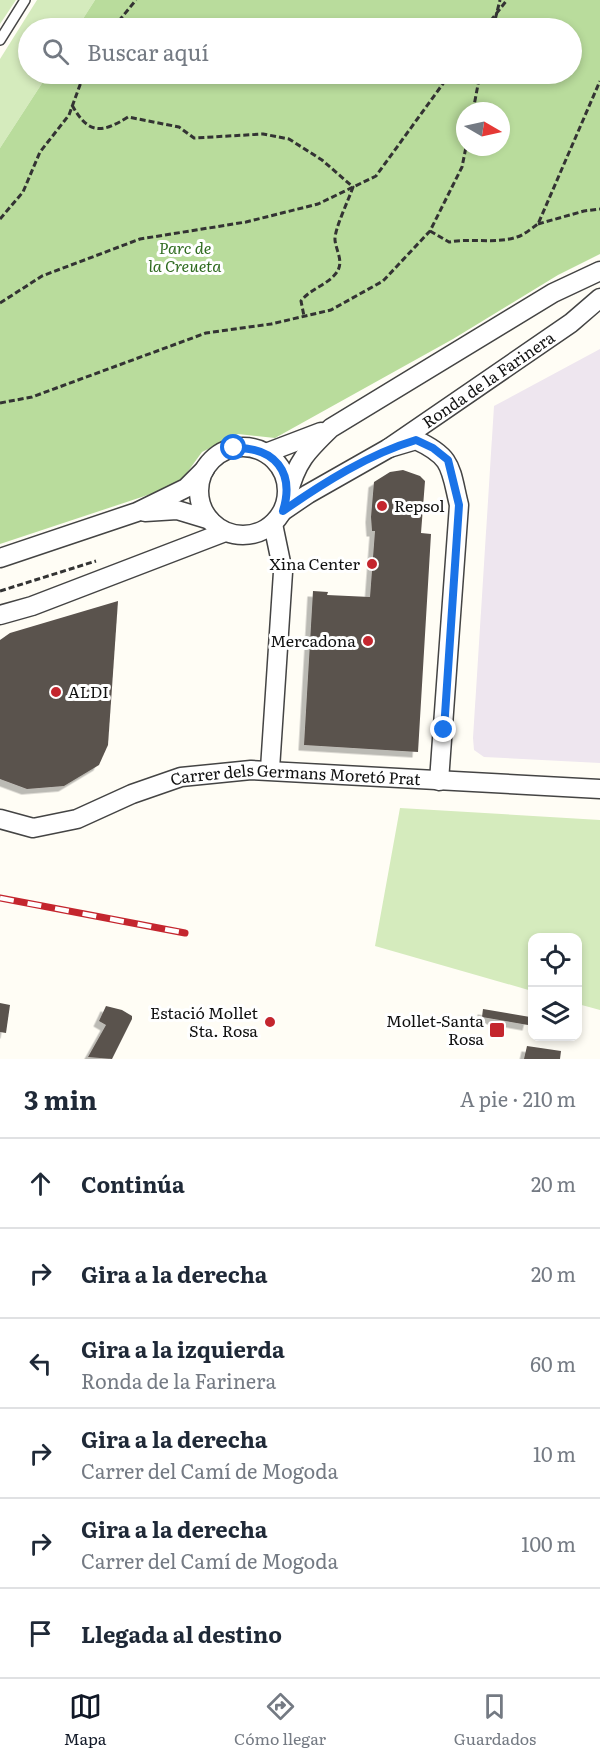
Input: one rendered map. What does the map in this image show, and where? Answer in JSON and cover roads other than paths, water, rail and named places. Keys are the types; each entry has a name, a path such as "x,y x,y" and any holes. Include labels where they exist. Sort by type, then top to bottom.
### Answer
{"street":[{"path":"266,453 331,428 553,293 600,271"},
{"name":"Ronda de la Farinera","path":"281,510 389,448 572,323 600,298"},
{"path":"137,512 177,510 210,520 225,531 243,536 259,533 281,510 293,474 303,455 331,428"},
{"path":"389,448 416,440 433,448 448,460 459,505 439,781"},
{"path":"0,558 137,512 186,488 219,454 234,448 251,447 266,453 279,464 286,479 281,510 283,572 270,769"},
{"path":"206,468 199,485 201,504 210,520"},
{"path":"0,615 32,606 225,531"},
{"name":"Carrer dels Germans Moretó Prat","path":"0,819 33,828 77,819 132,794 181,777 270,769 600,789"}],"lane":[{"path":"0,40 26,0"}],"railway":[{"path":"0,898 185,933"}],"place":[{"name":"Repsol","path":"382,506"},
{"name":"Xina Center","path":"372,564"},
{"name":"Mercadona","path":"368,641"},
{"name":"ALDI","path":"56,692"},
{"name":"Estació Mollet Sta. Rosa","path":"270,1022"},
{"name":"Mollet-Santa Rosa","path":"497,1030"}],"park label":[{"name":"Parc de la Creueta","path":"185,257"}]}
